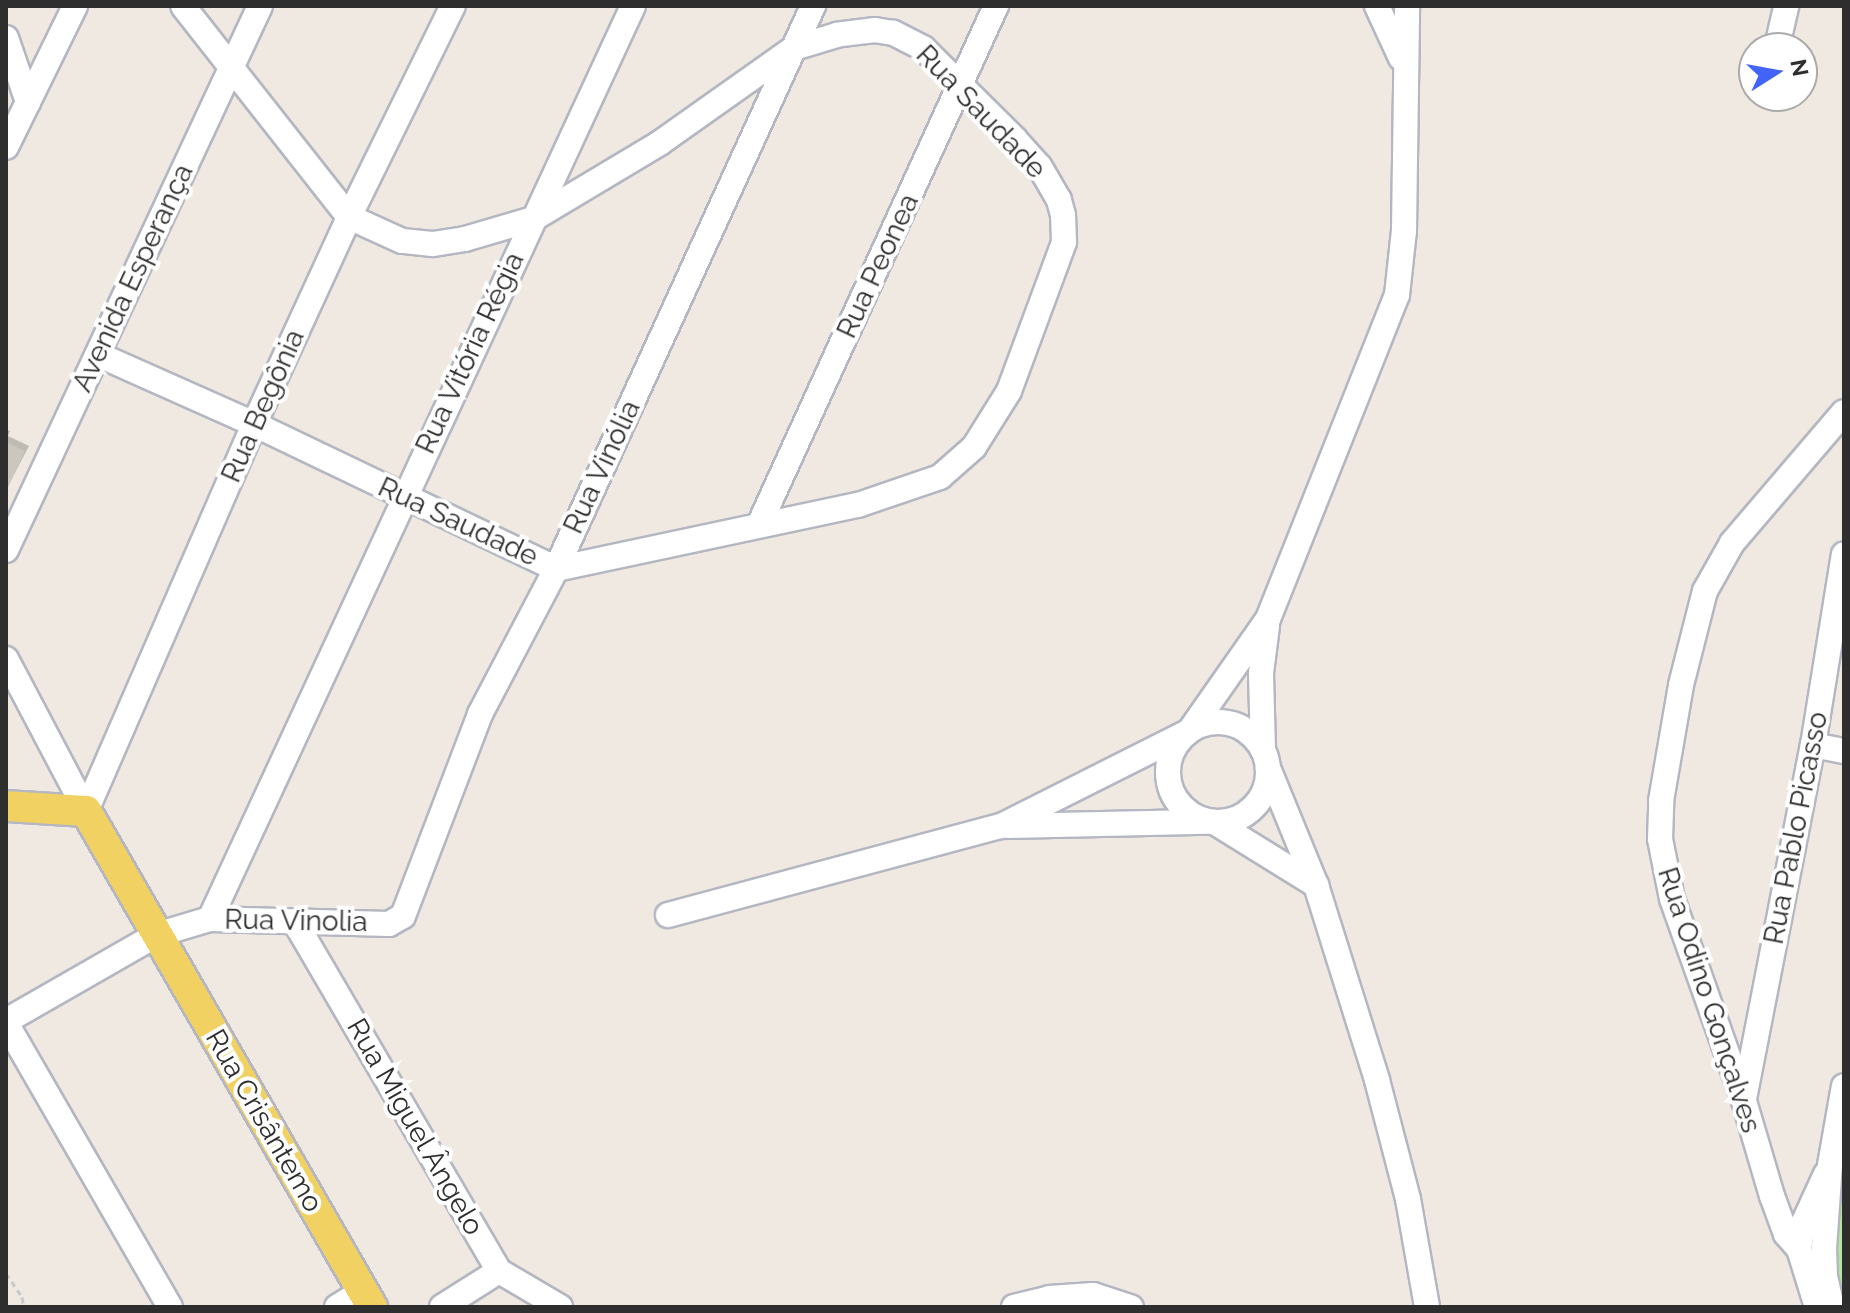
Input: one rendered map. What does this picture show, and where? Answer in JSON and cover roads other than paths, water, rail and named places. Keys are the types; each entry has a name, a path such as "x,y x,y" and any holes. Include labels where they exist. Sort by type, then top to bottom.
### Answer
{"main road":[{"path":"6,806 86,811"},
{"name":"Rua Crisântemo","path":"86,811 368,1299"}],"street":[{"path":"6,147 75,6"},
{"name":"Rua Saudade","path":"99,355 254,424 556,569 858,505 940,477 974,447 1009,391 1064,242 1063,215 1039,166 961,86 923,48 893,33 857,31 794,48 660,143 533,219 465,239 432,244 402,241 349,217 183,6"},
{"name":"Avenida Esperança","path":"6,550 260,6"},
{"name":"Rua Begônia","path":"86,811 254,424 349,217 453,6"},
{"name":"Rua Vitória Régia","path":"210,919 633,6"},
{"name":"Rua Vinólia","path":"389,924 400,919 407,909 480,714 556,569 813,6"},
{"name":"Rua Peonea","path":"759,525 996,6"},
{"path":"1377,6 1406,70"},
{"path":"1316,885 1213,822 1188,812 1172,794 1168,762 1268,619 1397,295 1404,231 1407,6"},
{"path":"1780,32 1786,6"},
{"path":"6,38 28,102"},
{"name":"Rua Odino Gonçalves","path":"1799,1249 1786,1234 1776,1209 1744,1101 1672,899 1660,839 1661,801 1681,685 1705,591 1732,543 1844,412"},
{"name":"Rua Pablo Picasso","path":"1744,1101 1813,745 1844,554"},
{"path":"1001,826 1213,822 1228,821 1250,811 1264,792 1261,673 1268,619"},
{"path":"6,659 86,811"},
{"path":"668,915 1001,826 1188,731 1218,721 1232,723 1255,738 1316,885 1393,1137 1427,1307"},
{"path":"1813,745 1844,751"},
{"name":"Rua Vinolia","path":"6,1022 156,935 210,919 389,924"},
{"name":"Rua Miguel Ângelo","path":"295,922 499,1271 560,1307"},
{"path":"6,1022 170,1307"},
{"path":"1832,1307 1825,1277 1825,1241 1830,1165 1844,1086"},
{"path":"1817,1307 1799,1249 1803,1224 1830,1165"},
{"path":"1803,1224 1825,1241"},
{"path":"1799,1249 1825,1241"},
{"path":"442,1307 499,1271"},
{"path":"1014,1307 1049,1298 1093,1295 1131,1307"},
{"path":"337,1307 368,1299"}]}
